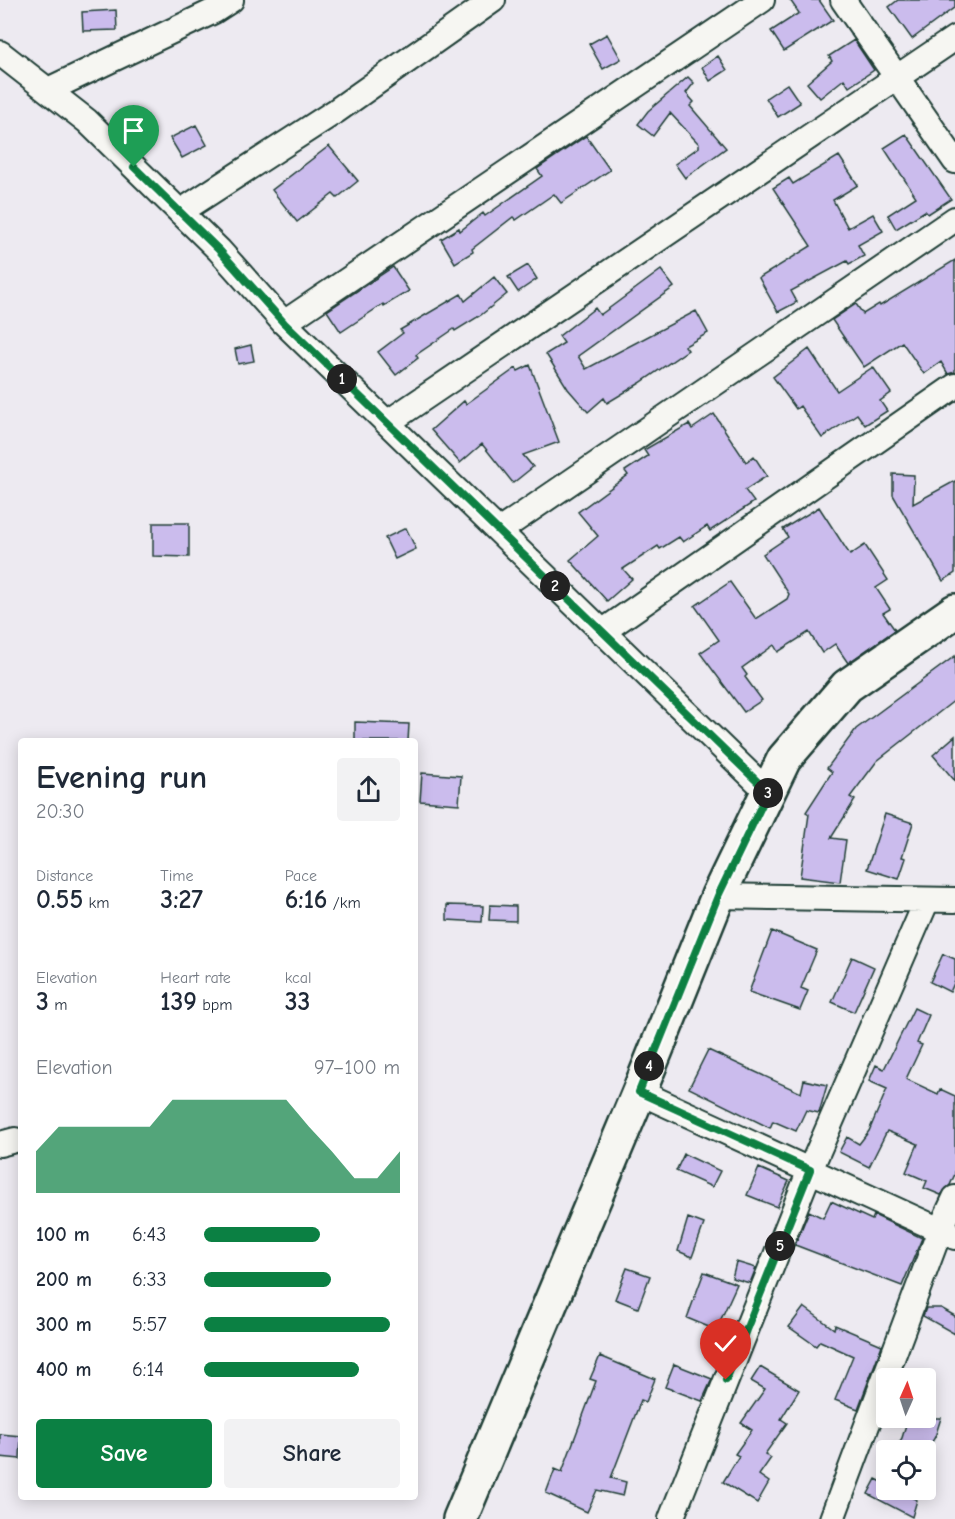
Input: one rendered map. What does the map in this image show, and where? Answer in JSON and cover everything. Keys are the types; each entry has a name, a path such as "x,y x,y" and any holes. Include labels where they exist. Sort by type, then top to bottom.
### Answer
{"main road":[{"path":"460,1519 639,1092 718,896 784,759 847,686 955,610"}],"street":[{"path":"48,90 214,11 231,0"},
{"path":"180,212 336,111 493,0"},
{"path":"284,323 762,0"},
{"path":"843,0 955,161"},
{"path":"387,423 955,38"},
{"path":"0,52 87,121 219,250 284,323 768,792"},
{"path":"499,531 955,219"},
{"path":"602,632 955,386"},
{"path":"718,896 955,900"},
{"path":"671,1519 810,1170 927,900"},
{"path":"639,1092 947,1233"},
{"path":"832,1519 947,1233 955,1198"}],"building":[{"path":"790,0 819,0 833,20 784,51 771,31 799,13"},
{"path":"898,0 955,0 955,7 912,39 889,7"},
{"path":"116,10 117,30 83,31 82,12"},
{"path":"607,34 621,59 603,69 589,44"},
{"path":"854,40 874,70 849,87 844,79 820,98 807,83 832,61 829,56"},
{"path":"718,56 727,70 710,81 702,67"},
{"path":"688,77 694,83 686,93 694,102 690,106 726,148 685,178 675,164 699,147 699,144 670,113 653,136 638,124 648,111"},
{"path":"787,84 800,103 778,117 766,98"},
{"path":"196,125 207,145 182,158 170,138"},
{"path":"906,134 951,199 928,214 925,211 896,229 888,215 916,197 884,148"},
{"path":"586,136 610,170 561,203 554,194 516,220 513,217 472,249 473,252 455,263 441,239 459,228 460,231 483,213 485,216 542,176 537,169"},
{"path":"329,146 358,181 337,198 333,194 297,222 272,190"},
{"path":"839,156 858,185 833,200 848,228 873,214 883,231 858,245 864,256 849,264 847,261 791,291 797,302 778,312 759,278 811,246 773,188 789,178 793,184"},
{"path":"955,260 955,372 948,374 941,362 924,374 902,342 864,367 832,320 856,304 863,314 879,304 880,306"},
{"path":"528,265 537,279 518,292 508,277"},
{"path":"393,267 409,291 384,306 383,304 341,332 327,311"},
{"path":"661,270 674,287 578,356 586,369 696,311 708,333 685,346 688,350 640,383 607,403 604,398 588,412 568,389 546,354 564,343 559,336 595,308 600,315"},
{"path":"494,277 507,294 481,315 455,331 454,329 416,355 418,358 396,375 378,352 403,333 400,330 461,294 465,301"},
{"path":"251,345 254,361 238,364 235,349"},
{"path":"809,349 837,391 873,367 891,393 880,401 887,411 865,425 857,414 822,438 800,406 796,409 773,377"},
{"path":"530,365 559,442 523,455 533,467 513,483 482,444 460,463 431,430 464,401 466,404 516,368 518,371"},
{"path":"714,414 746,462 754,456 767,476 745,490 754,502 710,531 707,526 683,542 679,537 660,549 658,546 623,569 632,579 607,601 570,560 598,536 578,512 628,475 625,471 648,456 644,450 689,424 692,429"},
{"path":"893,474 914,475 913,504 955,481 955,573 943,581 893,495"},
{"path":"819,507 850,555 865,545 888,580 876,588 890,609 883,613 895,630 848,663 835,644 822,653 809,632 778,652 774,645 742,668 747,675 745,677 762,700 744,712 700,653 719,640 695,606 730,582 756,619 787,599 789,594 763,554 788,537 783,529"},
{"path":"153,523 189,523 189,557 153,556"},
{"path":"406,528 416,549 395,559 385,538"},
{"path":"955,656 955,700 877,761 850,797 855,800 831,838 846,840 840,882 800,877 809,814 806,812 832,772 827,768 856,729"},
{"path":"355,722 409,724 408,738 355,738"},
{"path":"955,736 955,781 933,755"},
{"path":"422,773 461,776 459,804 420,801"},
{"path":"885,814 913,823 902,857 906,858 899,879 867,869"},
{"path":"447,905 483,906 482,922 447,920"},
{"path":"490,905 516,906 516,921 489,920"},
{"path":"772,931 817,950 801,988 808,991 800,1010 749,992"},
{"path":"943,954 955,959 955,981 950,992 930,982"},
{"path":"852,957 874,967 854,1012 832,1002"},
{"path":"914,1008 929,1015 917,1043 922,1045 906,1079 938,1094 940,1089 955,1096 955,1174 950,1185 941,1195 924,1188 927,1181 906,1172 918,1144 887,1131 869,1167 839,1152 847,1137 859,1144 869,1131 887,1089 869,1081 876,1065 884,1069"},
{"path":"708,1050 801,1093 804,1080 827,1085 819,1113 806,1110 796,1131 773,1121 770,1128 689,1088"},
{"path":"684,1154 720,1171 712,1187 676,1171"},
{"path":"759,1168 789,1181 777,1207 747,1195"},
{"path":"831,1201 872,1220 874,1215 922,1238 902,1286 795,1245 809,1211 823,1218"},
{"path":"688,1218 704,1224 692,1257 678,1251"},
{"path":"736,1262 756,1268 750,1283 732,1278"},
{"path":"627,1268 650,1276 638,1308 615,1299"},
{"path":"704,1272 737,1284 716,1330 687,1318"},
{"path":"804,1307 834,1329 835,1325 882,1345 858,1409 835,1400 853,1356 820,1341 816,1346 789,1327"},
{"path":"926,1308 941,1308 955,1316 955,1334 923,1316"},
{"path":"600,1356 655,1379 646,1402 641,1400 611,1478 626,1482 623,1496 597,1490 587,1512 546,1493 555,1469 562,1472 596,1381 590,1379"},
{"path":"674,1364 712,1379 702,1401 665,1387"},
{"path":"760,1367 799,1390 781,1419 787,1423 765,1454 771,1458 759,1475 769,1482 757,1503 723,1482 739,1456 735,1454 752,1430 741,1423 765,1389 751,1381"},
{"path":"936,1418 941,1418 933,1440 901,1440 905,1428 936,1428"},
{"path":"0,1434 18,1436 18,1459 0,1457"},
{"path":"876,1479 876,1498 868,1494"},
{"path":"879,1500 917,1500 912,1517"}],"route":[{"path":"134,167 219,250 284,323 768,792 718,896 639,1092 810,1170 726,1380"}]}
